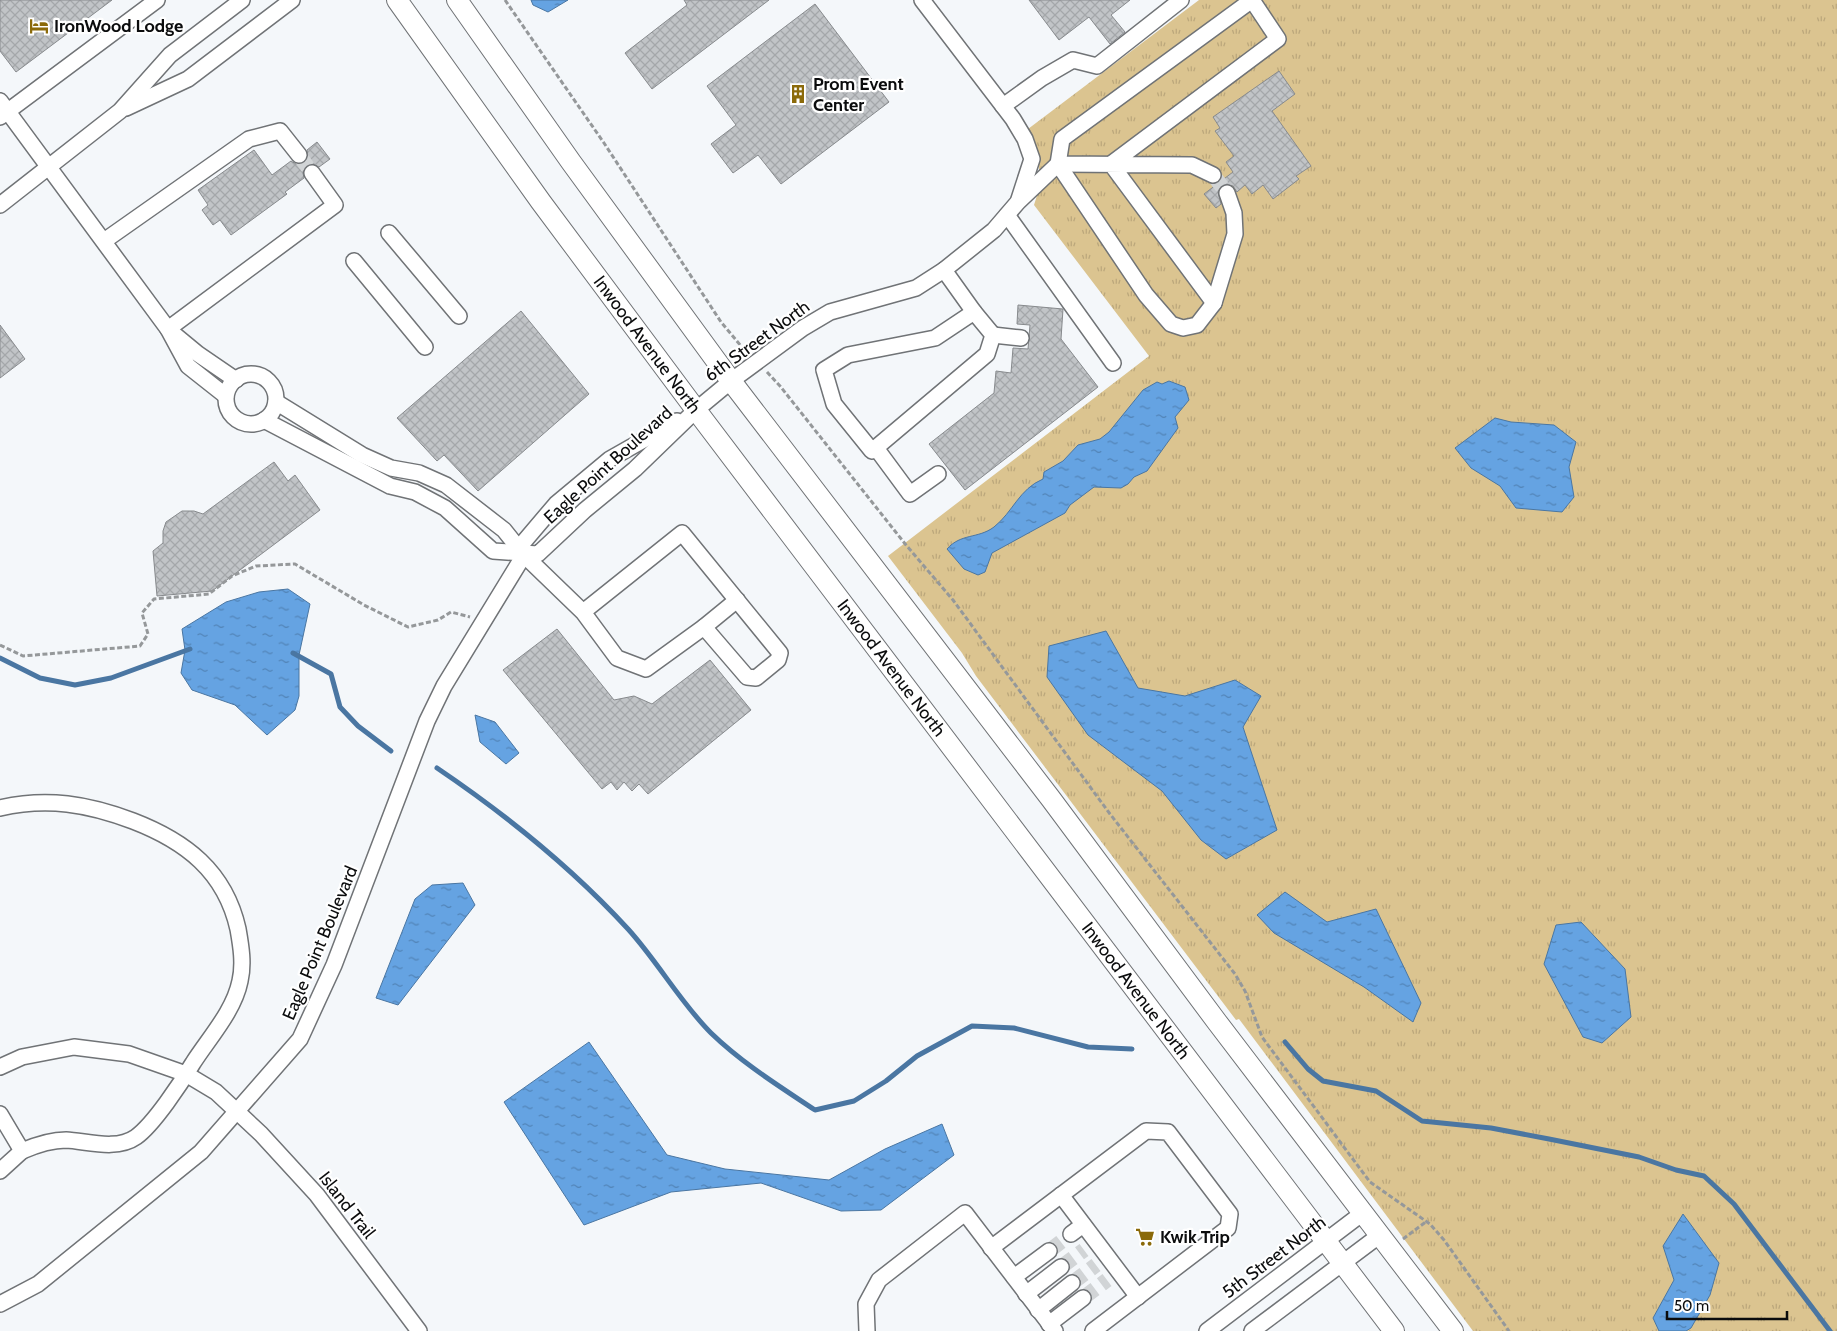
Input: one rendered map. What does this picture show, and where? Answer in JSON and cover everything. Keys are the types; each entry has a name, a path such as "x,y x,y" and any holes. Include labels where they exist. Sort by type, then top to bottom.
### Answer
{"main road":[{"name":"Inwood Avenue North","path":"397,0 541,202 696,410 1394,1331"},
{"path":"457,0 571,162 731,381 1453,1331"}],"street":[{"path":"157,0 3,110 50,166 168,329 188,366 226,396"},
{"path":"0,205 120,111 170,55 242,0"},
{"path":"120,111 188,79 292,0"},
{"path":"1003,106 1042,78 1073,60 1096,66 1180,0"},
{"path":"1111,164 1278,39 1252,0 1062,139 1058,164 1146,295 1170,324 1183,328 1197,325 1214,303 1235,234 1234,213 1227,193"},
{"path":"930,3 1025,139 1032,159 1018,202"},
{"path":"104,241 249,139 280,131 299,155"},
{"path":"1058,164 1192,165 1214,175"},
{"name":"6th Street North","path":"696,410 731,381 803,328 830,312 916,288 944,270 994,230 1018,202 1058,164"},
{"path":"1111,164 1214,303"},
{"path":"168,329 335,205 312,173"},
{"path":"1007,215 1113,363"},
{"path":"389,233 459,316"},
{"path":"354,261 424,347"},
{"path":"944,270 993,336 1021,338"},
{"path":"974,312 934,338 848,355 824,370 834,404 872,451 987,354 993,336"},
{"path":"168,329 198,354 236,380"},
{"path":"251,374 260,376 272,386 276,402 274,409 264,420 250,424 237,420 228,409 226,396 236,380 251,374"},
{"path":"276,402 362,454 390,468 419,473 446,486 504,530 524,555 583,612 617,658 646,669 704,628 737,600"},
{"name":"Eagle Point Boulevard","path":"524,555 538,554 585,510 635,469 696,410"},
{"name":"Eagle Point Boulevard","path":"0,1304 46,1278 201,1152 300,1039 334,965 419,743 444,686 524,555 522,544 556,504 610,459 696,410"},
{"path":"264,420 390,486 415,492 445,508 493,551 524,555"},
{"path":"876,448 910,494 938,474"},
{"path":"583,612 682,533 780,653 778,660 756,678 747,677 704,628"},
{"path":"0,808 39,802 62,802 108,812 163,832 184,845 217,880 234,912 241,942 242,962 240,982 228,1009 186,1074 146,1128 126,1142 115,1144 64,1140 36,1145 22,1152 0,1171"},
{"name":"Island Trail","path":"0,1067 22,1057 74,1047 130,1054 186,1074 216,1092 237,1111 317,1195 419,1331"},
{"path":"0,1114 22,1152"},
{"path":"991,1248 1146,1131 1168,1132 1230,1214 1228,1228 1093,1331"},
{"path":"1061,1195 1077,1230 1113,1275 1138,1297"},
{"name":"5th Street North","path":"1208,1331 1364,1212"},
{"path":"867,1331 866,1304 879,1280 965,1213 1052,1327 1083,1298"},
{"path":"1252,1331 1380,1234"},
{"path":"1014,1277 1049,1251"},
{"path":"1026,1294 1061,1267"},
{"path":"1038,1310 1072,1283"}],"path":[{"path":"506,0 604,142 721,322 740,346"},
{"path":"773,378 906,545 953,600 1110,814 1235,974 1245,991 1262,1037 1370,1182 1427,1222 1444,1240 1509,1331"},
{"path":"0,645 23,656 140,646 148,634 142,613 154,599 209,594 232,576 256,566 296,564 364,606 408,627 438,620 451,612 482,623"},
{"path":"1404,1238 1427,1222"}],"green space":[{"path":"1199,0 1837,0 1837,1331 1473,1331 1239,1019 1236,1020 976,676 962,653 888,556 1149,356 1034,205 1039,186 1039,167 1038,157 1028,129"}],"water":[{"path":"531,0 568,0 548,12 533,5"},
{"path":"1169,381 1185,387 1189,400 1175,417 1178,428 1147,471 1134,477 1121,488 1094,487 1070,505 1065,513 992,553 985,572 978,575 964,569 947,549 958,540 988,531 994,527 1028,489 1043,479 1044,472 1063,461 1078,445 1100,439 1109,432 1143,390 1157,382 1162,384"},
{"path":"1495,418 1511,422 1554,425 1576,442 1569,467 1574,497 1562,512 1516,508 1500,486 1471,468 1455,448"},
{"path":"288,589 310,604 299,655 299,696 295,710 267,735 235,705 192,690 181,673 185,650 182,629 226,602 259,592"},
{"path":"1106,631 1138,688 1185,696 1235,680 1261,696 1243,727 1277,830 1226,859 1201,840 1162,791 1088,735 1047,677 1049,646"},
{"path":"475,715 495,722 519,753 506,764 480,742"},
{"path":"463,883 475,905 398,1005 376,998 415,899 432,885"},
{"path":"1285,892 1327,922 1376,909 1421,1003 1413,1022 1364,987 1274,933 1257,915"},
{"path":"1581,922 1625,969 1631,1017 1602,1043 1583,1037 1544,964 1556,925"},
{"path":"589,1042 667,1155 725,1169 829,1180 885,1149 942,1124 954,1155 881,1210 841,1211 761,1183 671,1192 584,1225 504,1102"},
{"path":"1683,1214 1719,1263 1710,1295 1691,1328 1686,1331 1659,1331 1653,1318 1674,1280 1663,1246"}],"building":[{"name":"IronWood Lodge","path":"0,0 112,0 16,72 0,51"},
{"path":"684,0 769,0 652,89 625,53 687,5"},
{"path":"1029,0 1130,0 1111,15 1125,32 1110,44 1089,17 1059,40"},
{"name":"Prom Event Center","path":"815,4 889,102 781,184 758,155 733,173 711,144 736,125 707,86"},
{"path":"1279,71 1295,94 1272,111 1311,166 1296,176 1299,179 1273,199 1263,185 1252,194 1245,185 1237,192 1233,186 1223,184 1218,192 1221,204 1216,208 1204,194 1233,172 1226,162 1234,156 1215,131 1220,128 1213,117"},
{"path":"317,142 330,159 319,167 312,164 306,166 303,173 304,178 285,192 287,194 231,235 220,220 213,225 202,210 208,205 198,190 254,150 272,175 291,161 296,164 304,163 308,158 307,150"},
{"path":"1018,305 1063,309 1061,339 1098,387 965,490 929,444 994,393 996,371 1011,373 1013,348 1028,349 1030,325 1017,324"},
{"path":"521,311 589,394 478,491 444,455 437,461 397,418"},
{"path":"0,325 25,359 0,378"},
{"path":"274,462 288,481 295,475 320,510 212,591 157,596 153,551 163,543 163,531 166,522 182,511 194,511 203,514"},
{"path":"557,629 614,700 634,696 652,704 710,660 751,710 648,794 639,784 632,791 624,782 617,790 611,782 602,789 503,670"}],"waterway":[{"path":"0,658 40,678 75,685 111,678 190,649"},
{"path":"293,653 331,674 340,707 358,726 391,751"},
{"path":"437,768 513,823 561,863 607,906 649,955 689,1008 723,1044 761,1074 815,1110 854,1101 886,1081 917,1056 972,1026 1014,1028 1088,1047 1132,1049"},
{"path":"1285,1042 1308,1069 1323,1081 1376,1091 1422,1121 1491,1128 1549,1139 1639,1157 1676,1170 1704,1176 1734,1204 1830,1331"}],"tunnel":[{"path":"299,155 312,173"},
{"path":"1213,175 1227,193"},
{"path":"1049,1251 1071,1234"},
{"path":"1061,1267 1084,1250"},
{"path":"1072,1283 1096,1265"},
{"path":"1083,1298 1107,1280"}],"place":[{"name":"IronWood Lodge","path":"39,26"},
{"name":"Prom Event Center","path":"798,94"},
{"name":"Kwik Trip","path":"1145,1237"}]}
